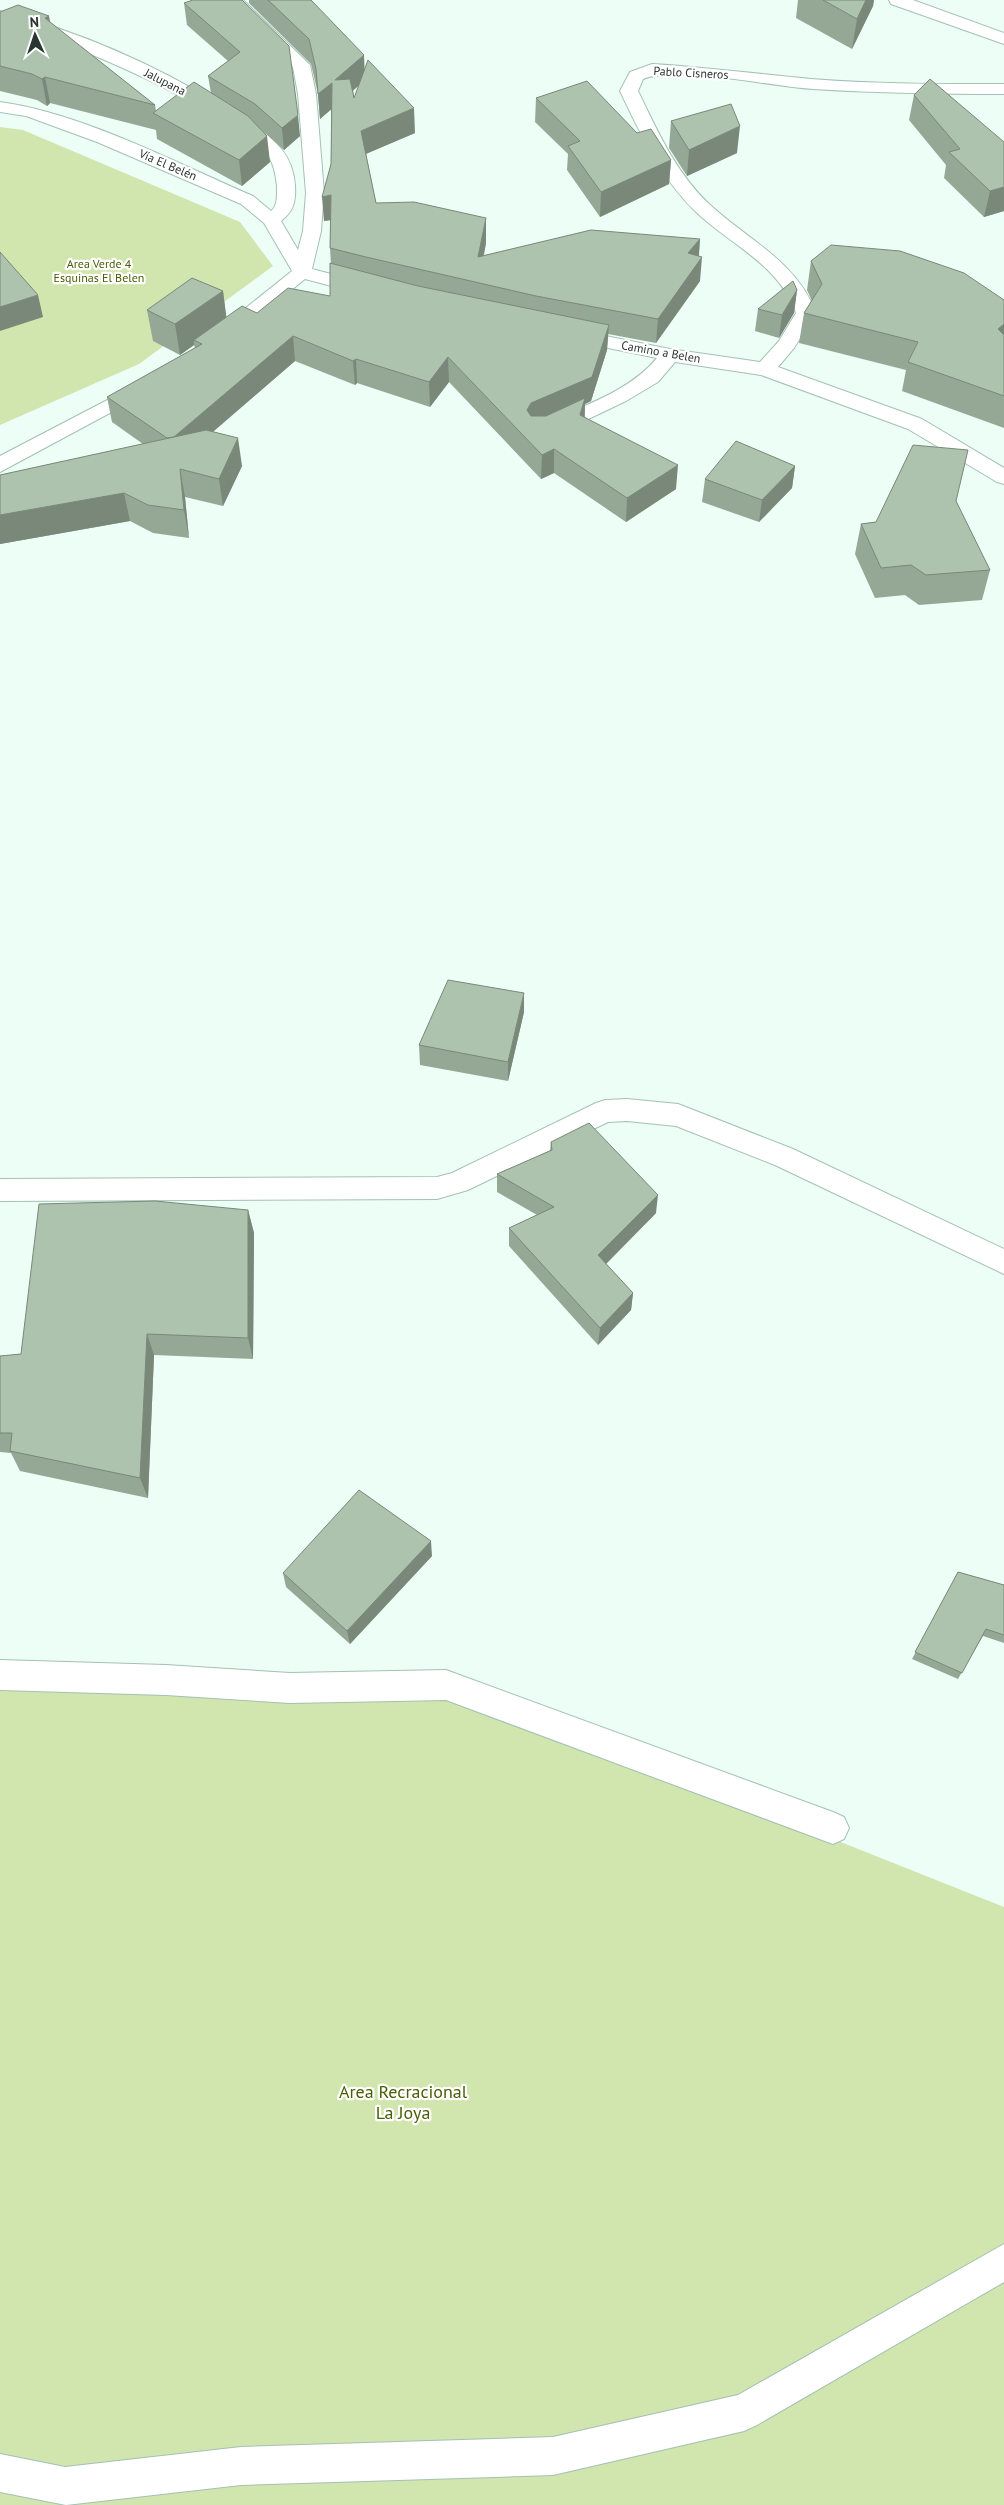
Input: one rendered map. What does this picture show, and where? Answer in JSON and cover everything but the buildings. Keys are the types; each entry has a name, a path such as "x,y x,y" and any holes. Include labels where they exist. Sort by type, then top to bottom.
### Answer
{"street":[{"path":"212,344 302,272 312,231 315,193 307,94 301,65 233,0"},
{"path":"897,0 1004,39"},
{"name":"Jalupana","path":"0,16 67,37 156,76 210,105 253,133 276,154 287,188 283,211 271,220"},
{"name":"Pablo Cisneros","path":"764,369 787,344 806,313 804,301 784,273 739,240 700,206 676,175 649,132 629,91 636,76 652,69 719,73 811,84 1004,89"},
{"name":"Vía El Belén","path":"0,107 29,111 176,169 247,200 271,220 302,272"},
{"path":"302,272 383,293"},
{"name":"Camino a Belen","path":"550,330 670,355 764,369 915,424 1004,477"},
{"path":"538,434 619,397 650,378 670,355"},
{"path":"0,465 84,422 157,380"},
{"path":"0,1190 437,1188 458,1182 605,1111 644,1111 678,1115 694,1120 775,1153 1004,1262"},
{"path":"0,1675 166,1680 290,1688 446,1685 834,1828"},
{"path":"0,2473 70,2496 242,2466 553,2456 744,2412 1004,2262"}],"green space":[{"name":"Area Verde 4 Esquinas El Belen","path":"0,127 23,130 240,222 273,266 139,364 0,425"},
{"name":"Area Recracional La Joya","path":"0,1681 446,1685 1004,1907 1004,2505 0,2505"}]}
